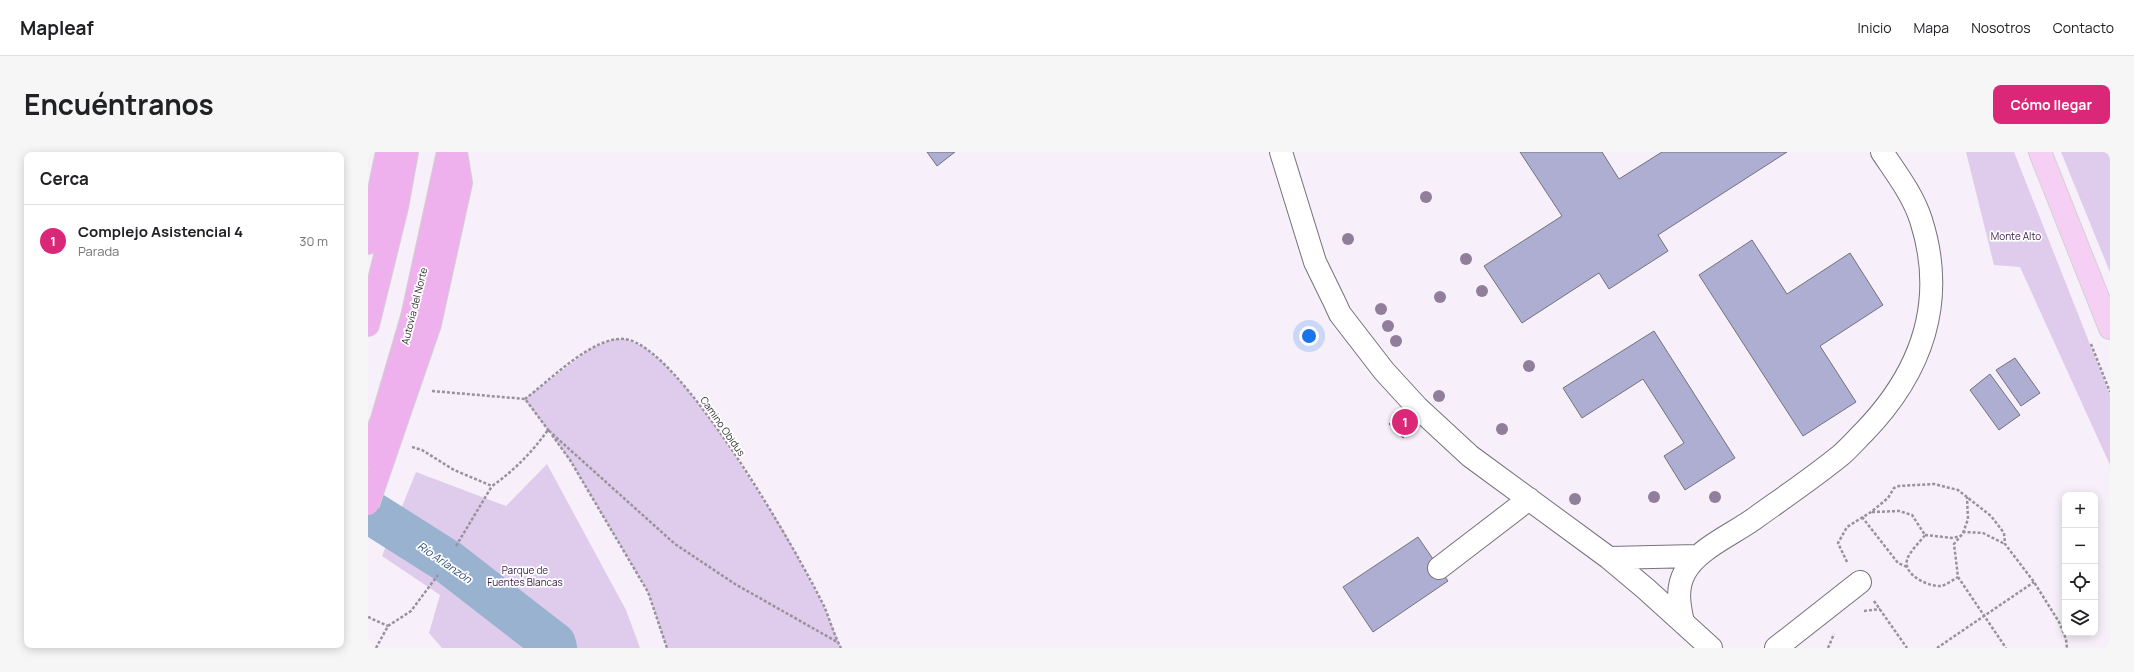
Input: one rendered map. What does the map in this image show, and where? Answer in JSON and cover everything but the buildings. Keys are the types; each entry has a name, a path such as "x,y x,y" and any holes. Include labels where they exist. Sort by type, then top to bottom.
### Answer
{"highway":[{"path":"368,243 387,152"},
{"path":"369,321 397,207 407,152"},
{"name":"Autovía del Norte","path":"368,456 421,320 448,152"},
{"path":"368,504 461,183 456,152"}],"main road":[{"path":"2040,152 2110,328"}],"lane":[{"path":"1281,152 1315,262 1340,314 1365,349 1417,407 1470,456 1609,558 1711,648"},
{"path":"1683,622 1678,600 1680,585 1685,572 1696,556 1744,527 1842,455 1884,411 1914,364 1924,337 1931,305 1930,263 1921,219 1903,183 1882,152"},
{"path":"1439,568 1529,499"},
{"path":"1609,558 1696,556"},
{"path":"1776,648 1860,582"}],"path":[{"name":"Camino Obidus","path":"525,399 590,348 614,339 625,339 644,347 662,362 687,389 717,429 785,532 824,607 841,648"},
{"path":"424,389 525,399 570,460 648,592 667,648"},
{"path":"456,546 492,486 505,477 529,455 548,430"},
{"path":"548,430 674,544 735,584 839,643"},
{"path":"408,445 422,450 454,470 492,486"},
{"path":"1907,648 1845,560 1838,543 1846,527 1871,512 1888,498 1894,488 1899,486 1934,484 1958,490 1991,516 2004,533 2005,544"},
{"path":"1967,497 1968,519 1962,535 1954,544 1958,577 2006,648"},
{"path":"1871,512 1899,511 1912,515 1925,535"},
{"path":"1862,517 1898,563 1907,567 1915,578 1941,586 1958,577"},
{"path":"1925,535 1953,538 1970,532 1983,533 2005,544 2034,582 2058,622 2066,639 2067,648"},
{"path":"1907,567 1907,560 1925,535"},
{"path":"376,648 388,626 412,611 438,575"},
{"path":"1937,648 2034,582"},
{"path":"368,616 388,626"}],"green space":[{"name":"Monte Alto","path":"1966,152 2014,152 2110,395 2110,465 2020,267 1994,265"},
{"path":"2061,152 2110,152 2110,272"},
{"path":"614,339 625,339 644,347 662,362 687,389 717,429 785,533 824,607 841,648 667,648 648,592 570,460 525,399 590,349"},
{"name":"Parque de Fuentes Blancas","path":"547,464 626,610 640,648 442,648 429,633 440,595 382,556 416,472 506,506"}],"waterway":[{"name":"Río Arlanzón","path":"368,511 447,561 554,644 555,648"}],"place":[{"name":"Complejo Asistencial 4","path":"1405,422"}]}
